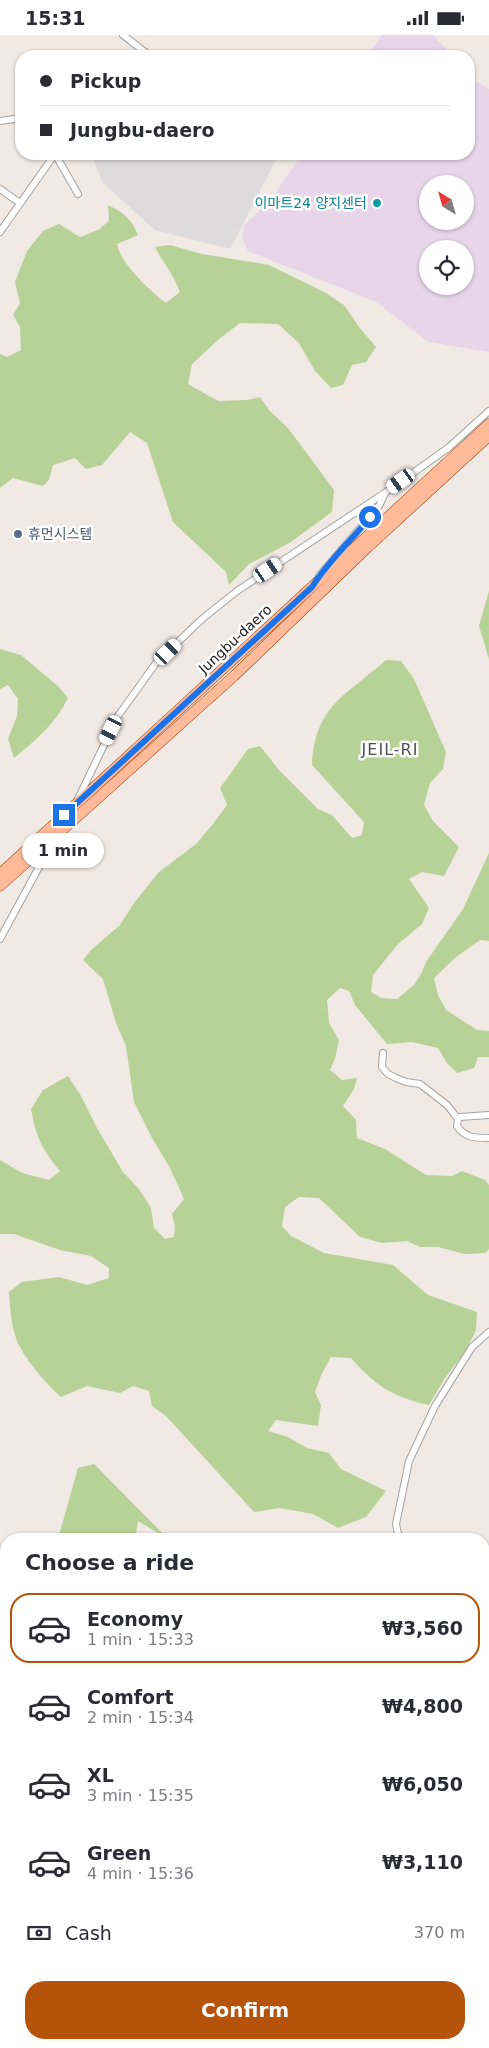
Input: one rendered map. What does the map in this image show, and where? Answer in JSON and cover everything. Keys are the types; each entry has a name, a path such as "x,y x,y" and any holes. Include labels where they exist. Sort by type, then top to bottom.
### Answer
{"main road":[{"name":"Jungbu-daero","path":"1,871 74,807 489,424"},
{"name":"Jungbu-daero","path":"0,886 234,676 361,554 489,437"}],"street":[{"path":"123,35 142,50"},
{"path":"0,121 15,119"},
{"path":"0,232 51,160"},
{"path":"58,160 78,194"},
{"path":"0,189 20,203"},
{"path":"74,807 118,716 156,663 202,619 237,591 386,492 448,448 489,411"},
{"path":"312,587 323,569 351,541 380,506 386,492"},
{"path":"0,939 56,836"},
{"path":"383,1053 382,1067 388,1074 406,1082 420,1084 447,1105 458,1119 457,1126 462,1133 480,1138 489,1138"},
{"path":"458,1119 470,1115 489,1115"},
{"path":"398,1533 396,1524 409,1461 435,1406 472,1347 489,1332"}],"shaded area":[{"path":"382,35 433,35 447,50 372,50"},
{"path":"475,81 489,89 489,352 429,342 376,302 248,251 242,238 245,224 270,201 298,160 475,160"},
{"path":"93,160 276,160 230,249 155,230 103,183"}],"green space":[{"path":"108,205 126,217 138,235 117,244 124,260 144,284 166,303 180,292 155,247 170,245 202,254 269,265 324,292 344,305 376,347 366,362 352,365 343,385 331,388 315,371 299,343 278,324 240,323 192,364 188,384 218,401 247,400 260,397 269,410 288,428 334,490 332,512 291,542 249,564 229,585 226,572 173,522 147,443 130,432 102,465 86,469 75,458 53,465 49,480 43,486 13,478 0,488 0,354 7,357 21,350 20,327 13,315 20,303 15,282 27,251 43,231 59,224 80,237 98,230 109,221"},
{"path":"489,591 489,659 479,626"},
{"path":"0,649 21,655 59,687 68,698 51,724 37,739 14,758 8,739 17,716 18,699 8,685 0,689"},
{"path":"386,660 401,661 414,679 446,752 443,769 430,783 424,805 433,821 459,847 444,876 422,872 409,879 429,908 422,924 397,945 373,975 371,992 381,998 397,999 414,985 426,962 463,909 489,853 489,941 480,940 456,957 434,978 438,995 446,1010 477,1030 489,1031 489,1057 478,1057 474,1068 457,1073 447,1063 438,1048 412,1042 387,1044 355,1005 349,991 340,988 327,1000 329,1023 339,1040 335,1059 330,1070 342,1080 357,1078 354,1089 343,1106 356,1120 357,1138 385,1149 426,1175 452,1176 462,1171 485,1180 489,1185 489,1249 485,1253 465,1254 438,1247 420,1247 407,1241 382,1243 360,1237 319,1198 299,1197 285,1207 282,1226 291,1236 324,1253 393,1265 428,1295 477,1312 476,1330 467,1349 445,1378 429,1405 394,1394 385,1389 368,1376 351,1358 331,1357 322,1373 315,1392 321,1405 318,1426 276,1420 268,1431 288,1437 307,1448 329,1453 341,1469 386,1491 366,1517 338,1528 313,1514 280,1508 254,1512 166,1416 152,1406 149,1391 133,1386 120,1393 87,1386 61,1397 49,1385 29,1361 19,1345 13,1327 9,1292 22,1282 59,1277 87,1285 109,1278 109,1268 91,1256 60,1250 14,1234 0,1234 0,1160 22,1173 49,1180 60,1171 41,1142 31,1109 43,1090 68,1076 123,1172 139,1189 151,1208 154,1228 165,1239 174,1237 175,1226 172,1214 184,1199 170,1168 134,1102 126,1046 116,1023 103,979 83,960 91,950 120,925 134,903 159,872 196,844 213,824 227,805 220,788 248,749 260,746 279,770 318,809 332,815 352,838 362,835 364,822 312,765 314,745 319,728 335,703"},
{"path":"94,1464 162,1533 158,1533 138,1521 136,1533 60,1533 78,1468"}],"place":[{"name":"이마트24 양지센터","path":"377,203"},
{"name":"휴먼시스템","path":"18,534"}],"district":[{"name":"JEIL-RI","path":"390,749"}],"route":[{"path":"64,815 312,587 323,569 351,541 370,517"}]}
